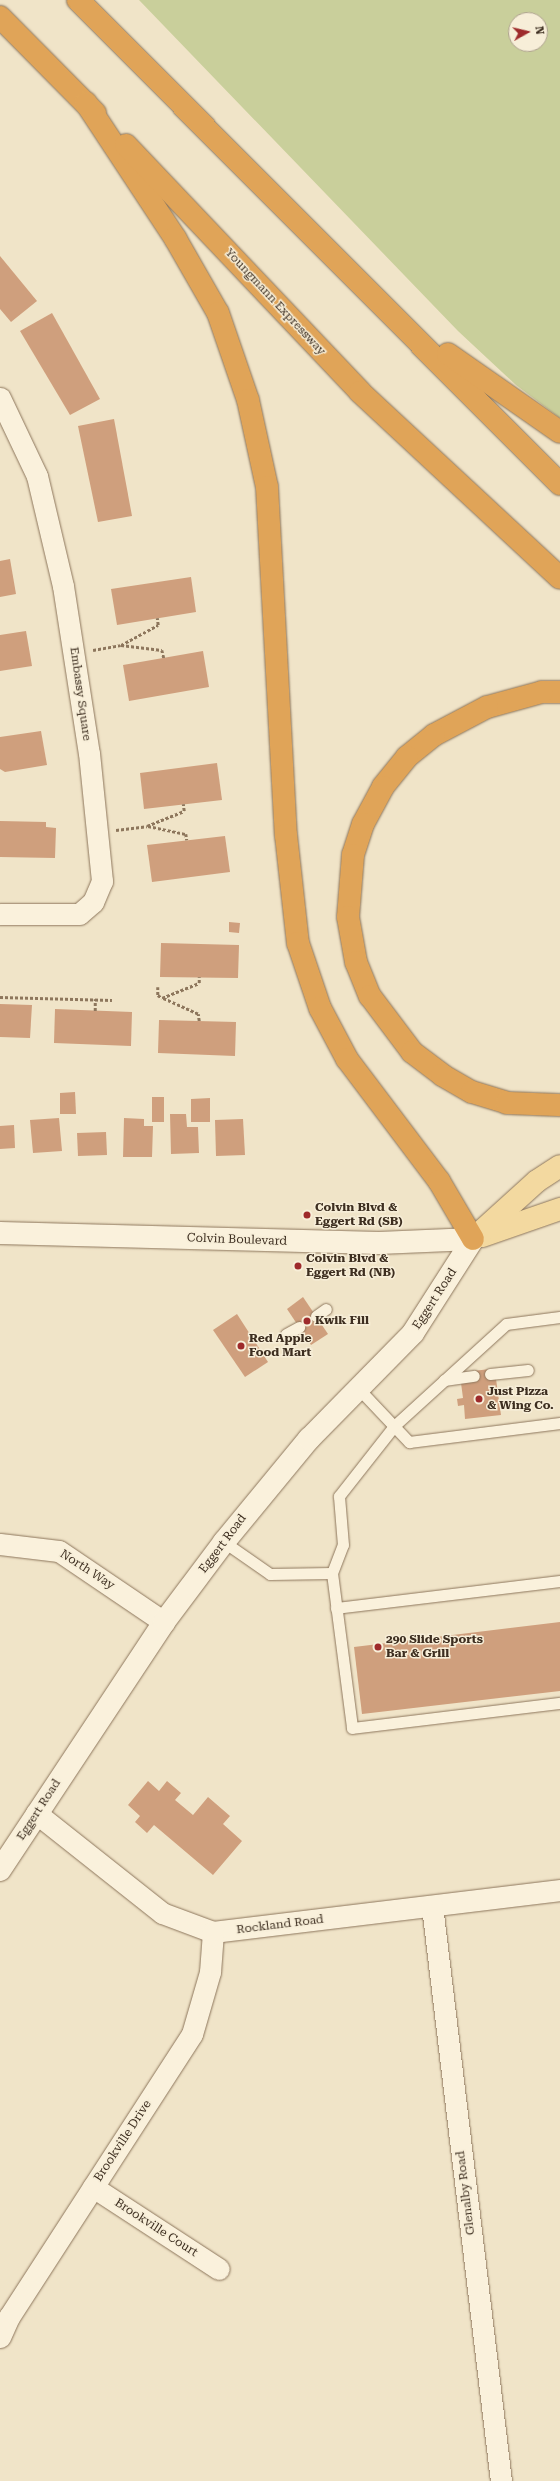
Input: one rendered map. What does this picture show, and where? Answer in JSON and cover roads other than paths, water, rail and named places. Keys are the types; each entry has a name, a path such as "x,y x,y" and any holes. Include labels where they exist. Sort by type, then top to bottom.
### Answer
{"highway":[{"path":"78,0 398,318 560,484"},
{"name":"Youngmann Expressway","path":"0,17 86,103 360,392 560,578"},
{"path":"86,103 175,238 218,313 248,400 267,486 286,835 300,951 320,1008 347,1059 439,1181 473,1240"},
{"path":"398,318 560,432"},
{"path":"560,692 542,692 487,707 434,735 407,757 383,788 364,824 353,855 348,917 356,962 370,996 412,1052 442,1075 472,1092 507,1103 560,1105"}],"main road":[{"path":"473,1240 537,1181 560,1166"},
{"path":"473,1240 560,1209"}],"street":[{"name":"Embassy Square","path":"0,398 37,476 63,586 89,753 102,880 93,902 79,914 0,914"},
{"name":"Colvin Boulevard","path":"0,1233 379,1243 473,1240"},
{"name":"Eggert Road","path":"0,1870 36,1813 164,1622 224,1542 304,1445 357,1387 413,1333 473,1240"},
{"name":"North Way","path":"0,1544 59,1551 164,1622"},
{"name":"Rockland Road","path":"36,1813 162,1913 213,1932 560,1890"},
{"name":"Glenalby Road","path":"432,1906 501,2481"},
{"name":"Brookville Drive","path":"0,2337 9,2318 192,2034 210,1972 213,1932"},
{"name":"Brookville Court","path":"93,2187 219,2269"}],"lane":[{"path":"316,1316 326,1309"},
{"path":"560,1317 506,1324 394,1426 340,1496 343,1545 332,1573 352,1728 560,1703"},
{"path":"286,1334 299,1327"},
{"path":"490,1374 528,1370"},
{"path":"444,1380 474,1376"},
{"path":"357,1387 410,1442 560,1423"},
{"path":"224,1542 270,1574 332,1573"},
{"path":"336,1608 560,1581"}],"place":[{"name":"Colvin Blvd & Eggert Rd (SB)","path":"307,1215"},
{"name":"Colvin Blvd & Eggert Rd (NB)","path":"298,1266"},
{"name":"Kwik Fill","path":"307,1321"},
{"name":"Red Apple Food Mart","path":"241,1346"},
{"name":"Just Pizza & Wing Co.","path":"479,1399"},
{"name":"290 Slide Sports Bar & Grill","path":"378,1647"}]}
